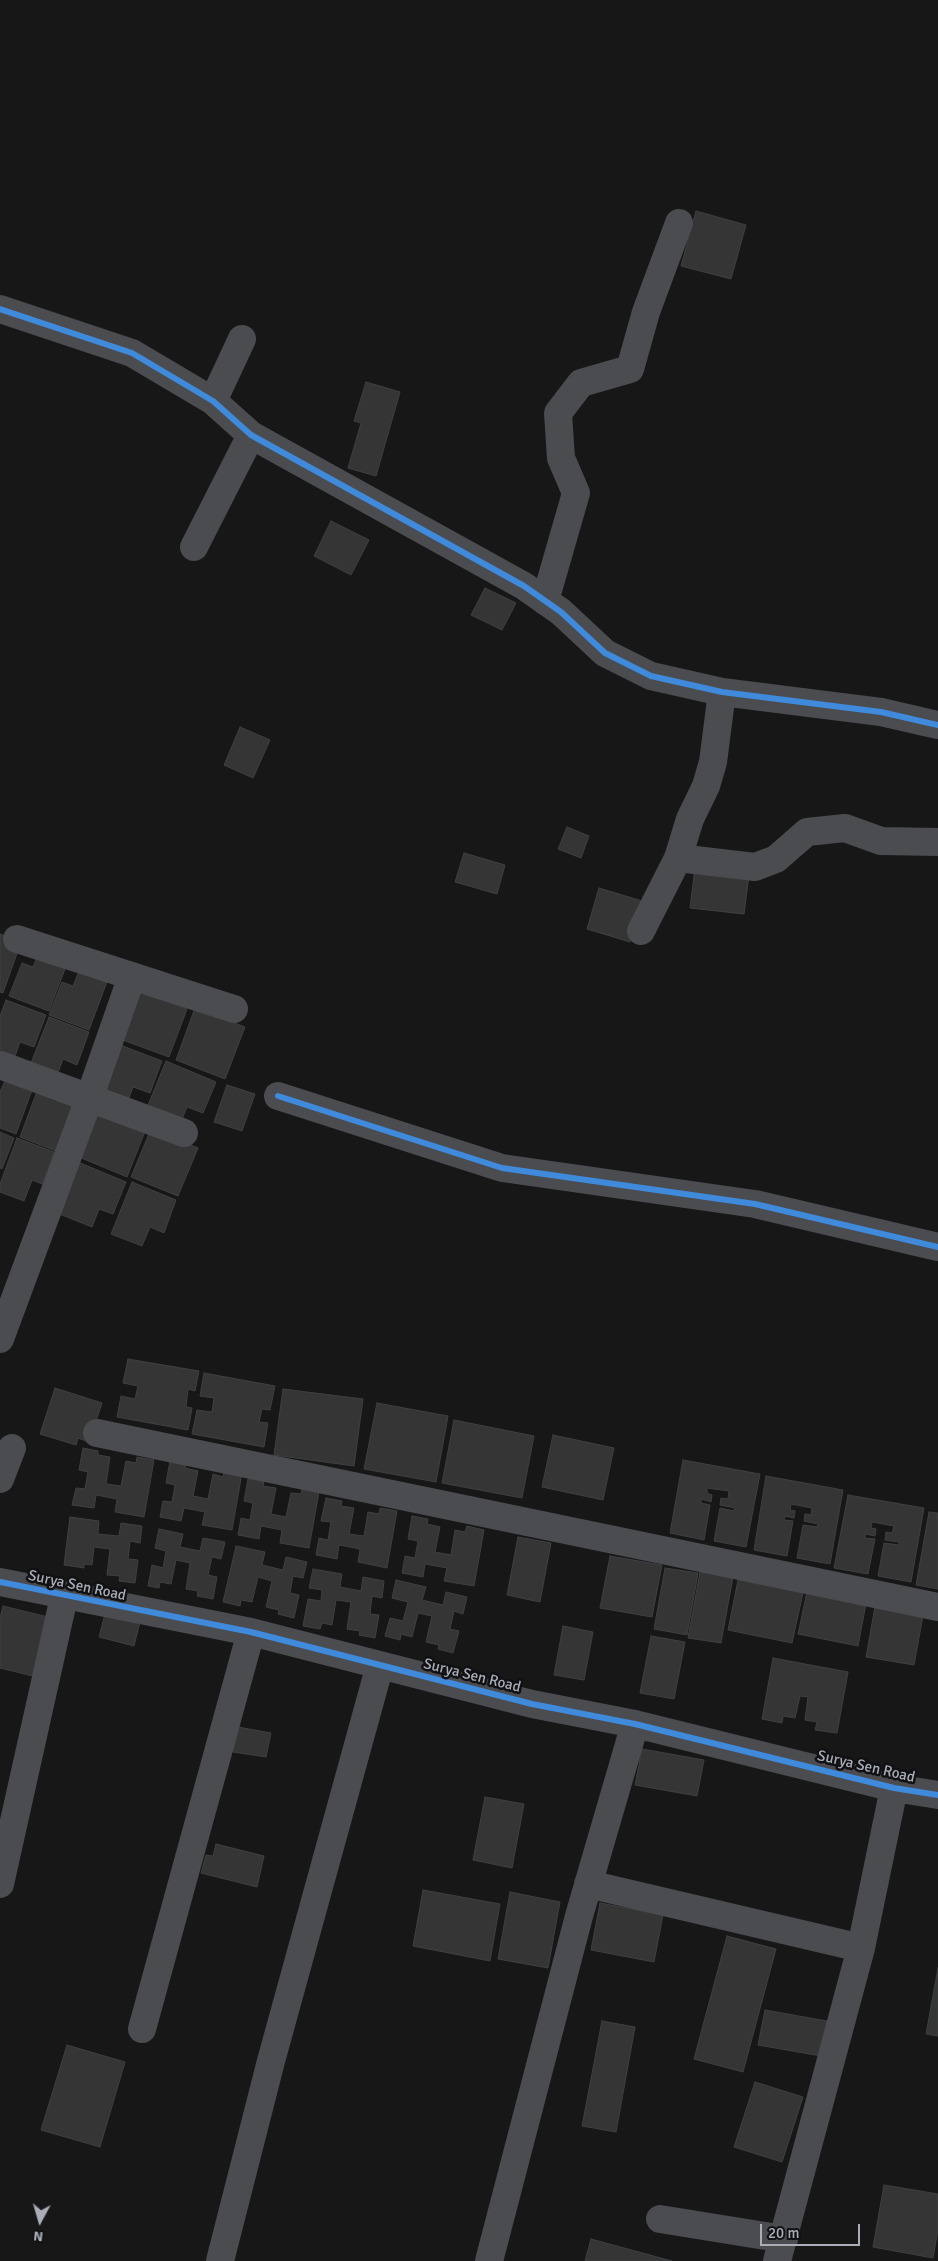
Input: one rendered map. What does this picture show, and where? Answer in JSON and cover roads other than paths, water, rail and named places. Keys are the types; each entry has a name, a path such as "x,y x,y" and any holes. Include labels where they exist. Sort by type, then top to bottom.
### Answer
{"street":[{"path":"545,601 576,493 561,458 558,413 581,383 630,369 646,312 679,223"},
{"path":"0,309 132,353 213,401 251,435 489,566 561,612 605,653 650,676 722,692 881,712 938,725"},
{"path":"213,401 242,339"},
{"path":"194,547 251,435"},
{"path":"641,931 678,858 690,819 706,786 713,762 722,692"},
{"path":"678,858 755,866 776,859 807,832 846,828 881,841 938,842"},
{"path":"17,939 234,1009"},
{"path":"0,1339 89,1099 132,976"},
{"path":"0,1065 184,1133"},
{"path":"278,1096 502,1168 755,1204 938,1247"},
{"path":"97,1433 938,1607"},
{"path":"0,1479 12,1448"},
{"name":"Surya Sen Road","path":"0,1582 64,1597 251,1632 532,1704 635,1724 894,1788 938,1795"},
{"path":"0,1884 64,1597"},
{"path":"142,2029 251,1632"},
{"path":"220,2261 271,2061 380,1665"},
{"path":"489,2261 588,1884 635,1724"},
{"path":"660,2220 780,2250 861,1948 894,1788"},
{"path":"588,1884 861,1948"}]}
